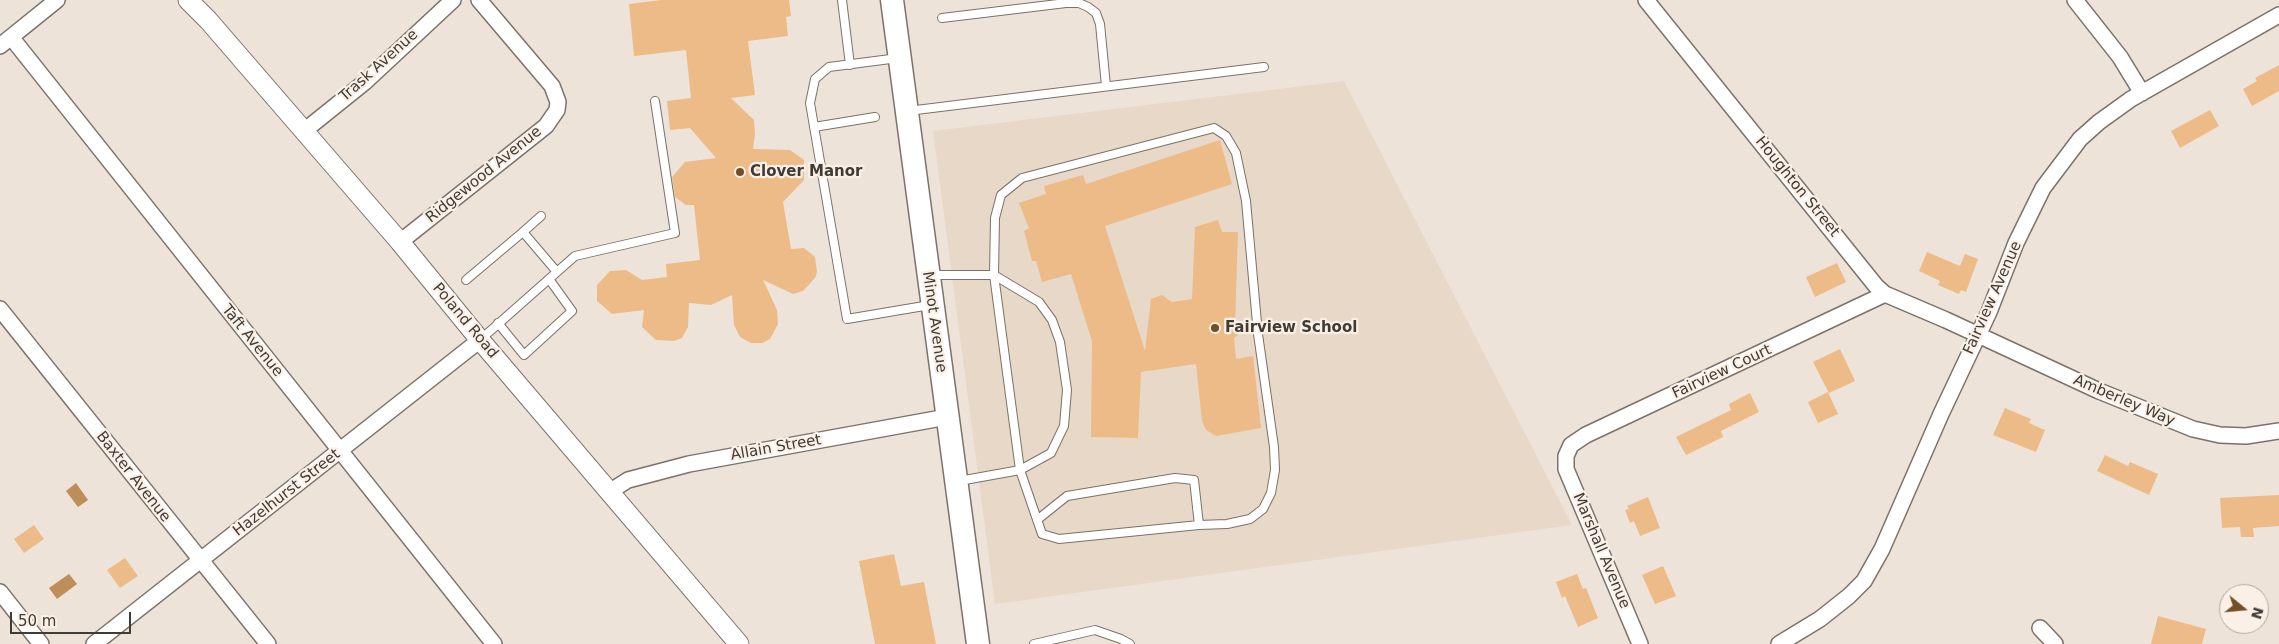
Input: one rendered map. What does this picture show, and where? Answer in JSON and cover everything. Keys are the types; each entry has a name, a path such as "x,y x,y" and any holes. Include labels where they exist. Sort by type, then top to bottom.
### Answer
{"main road":[{"name":"Minot Avenue","path":"892,0 978,644"}],"street":[{"path":"5,42 57,0"},
{"name":"Poland Road","path":"188,0 208,20 400,242 480,340 737,643"},
{"name":"Trask Avenue","path":"304,131 365,82 453,0"},
{"name":"Ridgewood Avenue","path":"400,242 546,126 553,118 558,102 552,86 479,0"},
{"name":"Houghton Street","path":"1646,0 1876,286 1885,294 1977,335"},
{"path":"2075,0 2120,57 2142,93"},
{"name":"Fairview Avenue","path":"1779,644 1820,619 1849,596 1864,581 1882,549 2016,243 2043,188 2080,140 2099,122 2142,93 2279,15"},
{"name":"Taft Avenue","path":"5,42 340,452 494,644"},
{"name":"Fairview Court","path":"1566,456 1572,445 1586,434 1885,294"},
{"name":"Baxter Avenue","path":"0,309 268,644"},
{"name":"Amberley Way","path":"1977,335 2090,387 2193,429 2220,436 2246,436 2279,431"},
{"name":"Hazelhurst Street","path":"94,644 480,340"},
{"name":"Allain Street","path":"610,492 628,480 689,464 947,417"},
{"name":"Marshall Avenue","path":"1566,456 1566,469 1608,564 1640,644"},
{"path":"0,592 41,644"},
{"path":"2040,628 2055,644"}],"lane":[{"path":"842,0 850,65"},
{"path":"942,18 1066,3 1078,3 1088,7 1096,13 1100,24 1106,86"},
{"path":"900,58 829,67 815,79 810,103 847,319 932,305"},
{"path":"907,111 1264,67"},
{"path":"480,340 575,256 675,233 655,101"},
{"path":"814,127 875,117"},
{"path":"1214,128 1226,136 1236,154 1246,201 1257,324 1274,447 1275,470 1271,493 1263,509 1250,519 1227,524 1200,524 1059,539 1042,534 1020,470 994,275 995,218 1001,195 1022,178 1214,128"},
{"path":"466,280 541,216"},
{"path":"523,232 557,272"},
{"path":"928,275 994,275 1039,302 1052,320 1060,342 1067,390 1064,426 1051,452 1020,470 956,482"},
{"path":"498,323 524,355 572,311 549,279"},
{"path":"1037,520 1068,496 1175,478 1194,480 1200,524"},
{"path":"1034,644 1095,630 1130,644"}],"shaded area":[{"name":"Fairview School","path":"1344,81 1572,525 995,604 933,131"},
{"path":"76,483 88,500 78,507 66,491"},
{"path":"69,574 77,584 57,599 49,588"}],"building":[{"name":"Clover Manor","path":"661,0 789,0 791,16 786,17 788,36 748,41 755,95 731,98 754,120 753,149 790,150 804,160 804,180 783,202 791,249 804,248 815,257 817,272 815,278 803,291 793,294 763,280 777,310 778,324 770,339 762,343 751,343 740,337 734,325 732,295 711,305 689,303 688,327 682,338 674,341 656,340 642,327 644,310 612,314 597,301 597,285 610,271 626,270 642,280 667,277 666,264 700,260 694,205 686,205 675,197 672,177 685,162 716,158 690,128 670,130 667,101 691,98 686,50 634,56 629,4"},
{"path":"2279,65 2279,91 2252,106 2243,89 2257,81 2255,78"},
{"path":"2210,110 2219,126 2180,148 2171,131"},
{"path":"1220,140 1232,184 1105,226 1145,351 1151,299 1162,295 1172,302 1192,299 1195,227 1218,220 1222,232 1238,232 1235,326 1242,332 1234,338 1236,359 1253,356 1261,428 1216,436 1206,430 1202,421 1196,364 1141,372 1138,438 1091,437 1092,341 1071,274 1042,282 1036,261 1032,261 1024,231 1029,228 1019,203 1046,194 1044,186 1083,175 1086,184"},
{"path":"1927,252 1960,266 1965,254 1978,259 1966,292 1961,290 1959,294 1938,285 1940,281 1919,271"},
{"path":"1837,263 1846,282 1815,297 1806,277"},
{"path":"1840,349 1855,381 1829,393 1813,362"},
{"path":"1828,392 1838,414 1818,423 1808,402"},
{"path":"1750,393 1759,412 1721,431 1723,437 1686,455 1676,437 1731,410 1729,404"},
{"path":"2005,408 2031,419 2029,423 2045,430 2036,452 1993,435"},
{"path":"2105,455 2128,466 2130,462 2158,474 2149,495 2097,471"},
{"path":"2279,495 2279,526 2253,528 2254,537 2241,537 2240,527 2222,528 2220,498"},
{"path":"1648,497 1660,528 1640,536 1634,521 1630,523 1625,510 1629,509 1627,506"},
{"path":"34,525 44,539 24,553 14,539"},
{"path":"894,554 901,586 924,582 936,644 875,644 859,561"},
{"path":"125,558 138,576 120,588 107,570"},
{"path":"1663,566 1676,596 1655,604 1642,575"},
{"path":"1577,574 1583,589 1586,588 1598,618 1578,627 1565,596 1562,598 1556,582"},
{"path":"2158,616 2206,629 2202,644 2151,644"}],"place":[{"name":"Clover Manor","path":"740,172"},
{"name":"Fairview School","path":"1215,328"}]}
